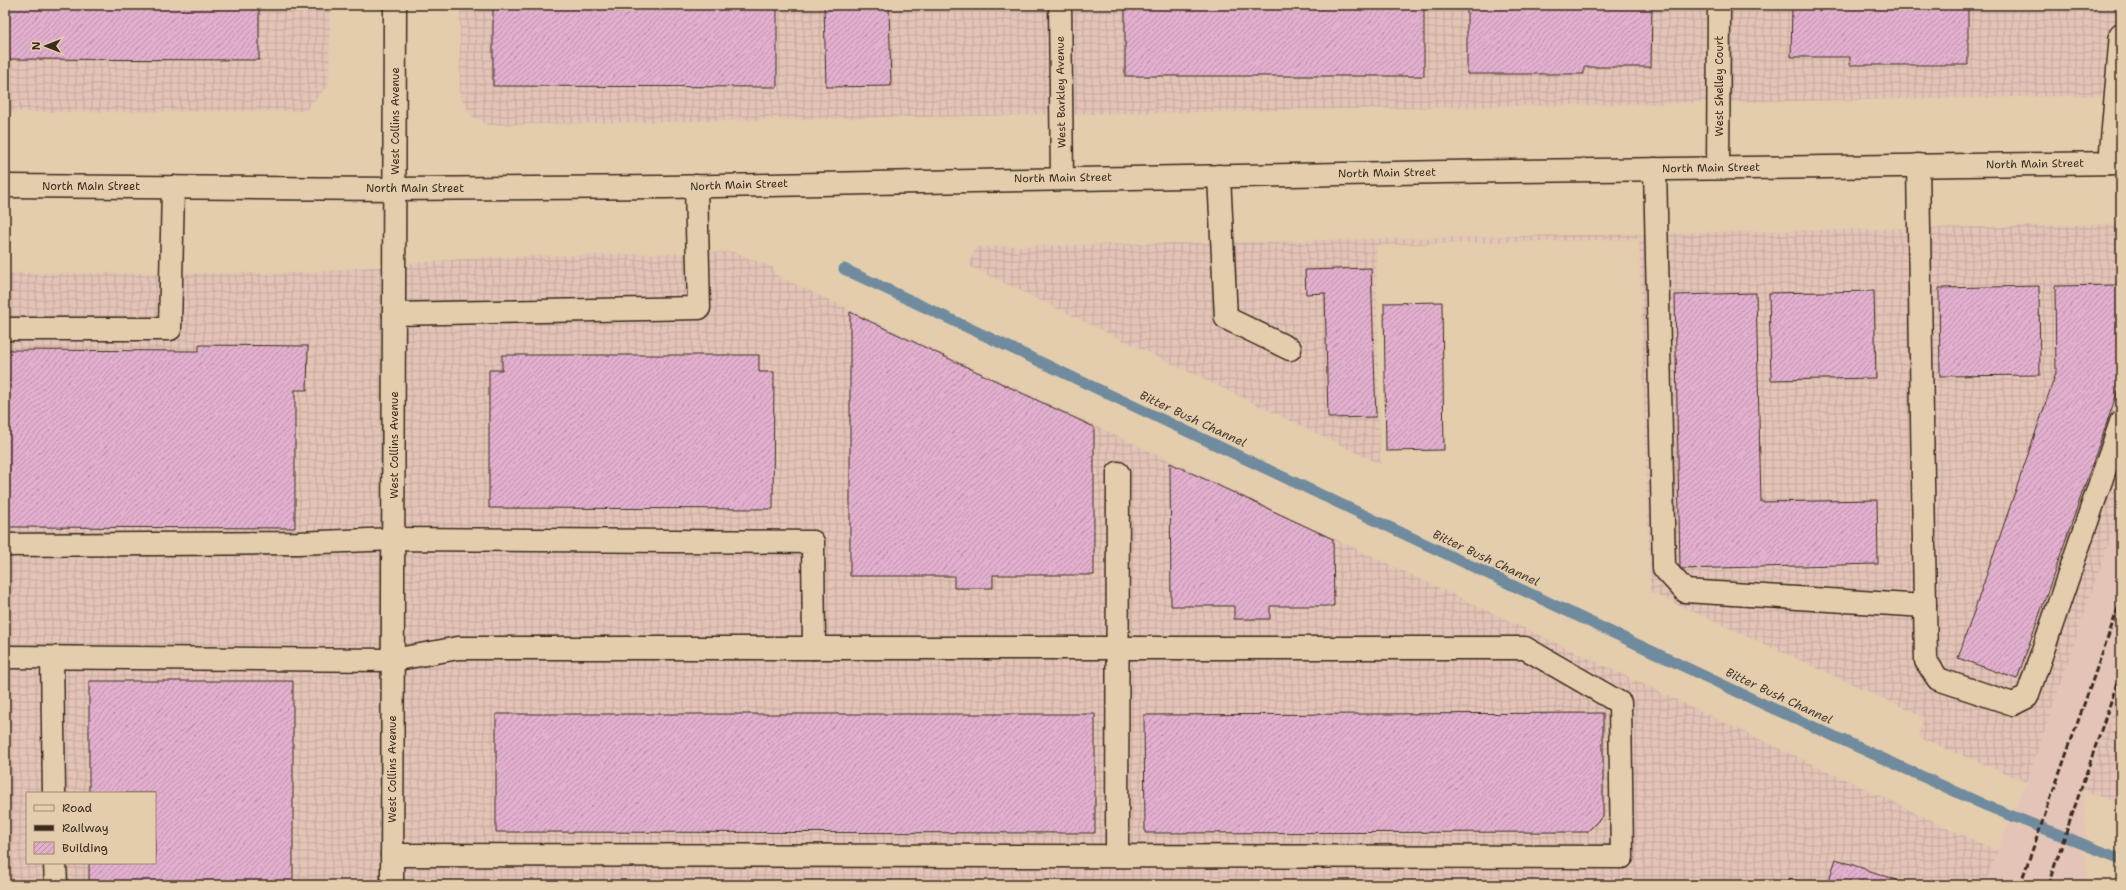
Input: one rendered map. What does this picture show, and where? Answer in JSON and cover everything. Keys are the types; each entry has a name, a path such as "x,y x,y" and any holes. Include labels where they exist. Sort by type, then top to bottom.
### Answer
{"main road":[{"name":"West Collins Avenue","path":"392,885 395,5"},
{"name":"West Barkley Avenue","path":"1060,5 1062,178"},
{"name":"West Shelley Court","path":"1718,167 1719,5"},
{"path":"2116,163 2121,34"},
{"name":"North Main Street","path":"5,186 173,186 394,189 696,186 1718,167 2116,163"},
{"path":"1918,165 1926,662 1938,679 2012,704 2027,697 2121,422"},
{"path":"1655,169 1664,568 1686,591 1925,606"},
{"path":"1220,176 1226,318 1290,349"},
{"path":"5,329 170,329 173,186"},
{"path":"394,314 699,308 696,186"},
{"path":"1117,856 1118,473"},
{"path":"5,545 298,543 393,539 813,542 814,648"},
{"path":"5,657 393,660 458,648 1525,648 1620,703 1622,857 392,856"},
{"path":"52,658 54,792"},
{"path":"55,864 56,885"}],"shaded area":[{"path":"5,5 330,5 329,84 305,111 5,112"},
{"path":"460,5 2121,5 2121,95 488,125 472,116 460,97"},
{"path":"2121,224 2121,507 2027,782 1918,737 1924,717 1650,592 1639,239 1376,245 1380,464 969,266 975,247"},
{"path":"735,252 774,268 774,274 1997,851 1985,885 5,885 5,273 302,273 483,257"},
{"path":"2121,507 2121,686 2084,790 2087,885 1985,885 1997,851 2027,782"},
{"path":"2121,686 2121,805 2084,790"}],"building":[{"path":"5,5 259,5 259,60 5,59"},
{"path":"493,5 777,5 777,87 493,86"},
{"path":"824,5 889,5 891,86 826,87"},
{"path":"1125,5 1424,5 1424,76 1125,76"},
{"path":"1467,5 1652,5 1651,67 1584,67 1584,74 1467,74"},
{"path":"1792,5 1968,5 1968,65 1850,65 1850,57 1791,57"},
{"path":"1371,268 1376,417 1328,418 1325,293 1306,294 1305,270"},
{"path":"2121,285 2121,382 2017,679 1958,658 2056,373 2055,286"},
{"path":"2039,286 2040,375 1940,376 1939,288"},
{"path":"1874,291 1876,378 1771,380 1769,293"},
{"path":"1756,293 1761,502 1877,500 1878,564 1680,569 1675,295"},
{"path":"1442,302 1444,450 1386,451 1384,303"},
{"path":"850,312 1094,427 1094,575 993,575 993,588 954,588 954,576 850,576"},
{"path":"199,345 308,346 307,390 295,390 295,528 5,527 5,350 199,351"},
{"path":"502,355 759,355 759,372 774,372 773,509 489,508 489,370 502,370"},
{"path":"1170,463 1333,539 1334,606 1270,606 1270,619 1234,619 1234,606 1171,606"},
{"path":"89,681 293,681 293,885 89,885 89,864 156,864 156,792 89,792"},
{"path":"1603,713 1603,816 1587,832 1145,833 1144,715"},
{"path":"496,714 1095,714 1095,833 496,832"},
{"path":"1836,859 1911,885 1827,885"},
{"path":"1789,878 1809,885 1786,885"}],"waterway":[{"name":"Bitter Bush Channel","path":"844,269 1759,702 1987,806 2121,859"}],"railway":[{"path":"2020,885 2121,600"},
{"path":"2048,885 2121,672"}]}
